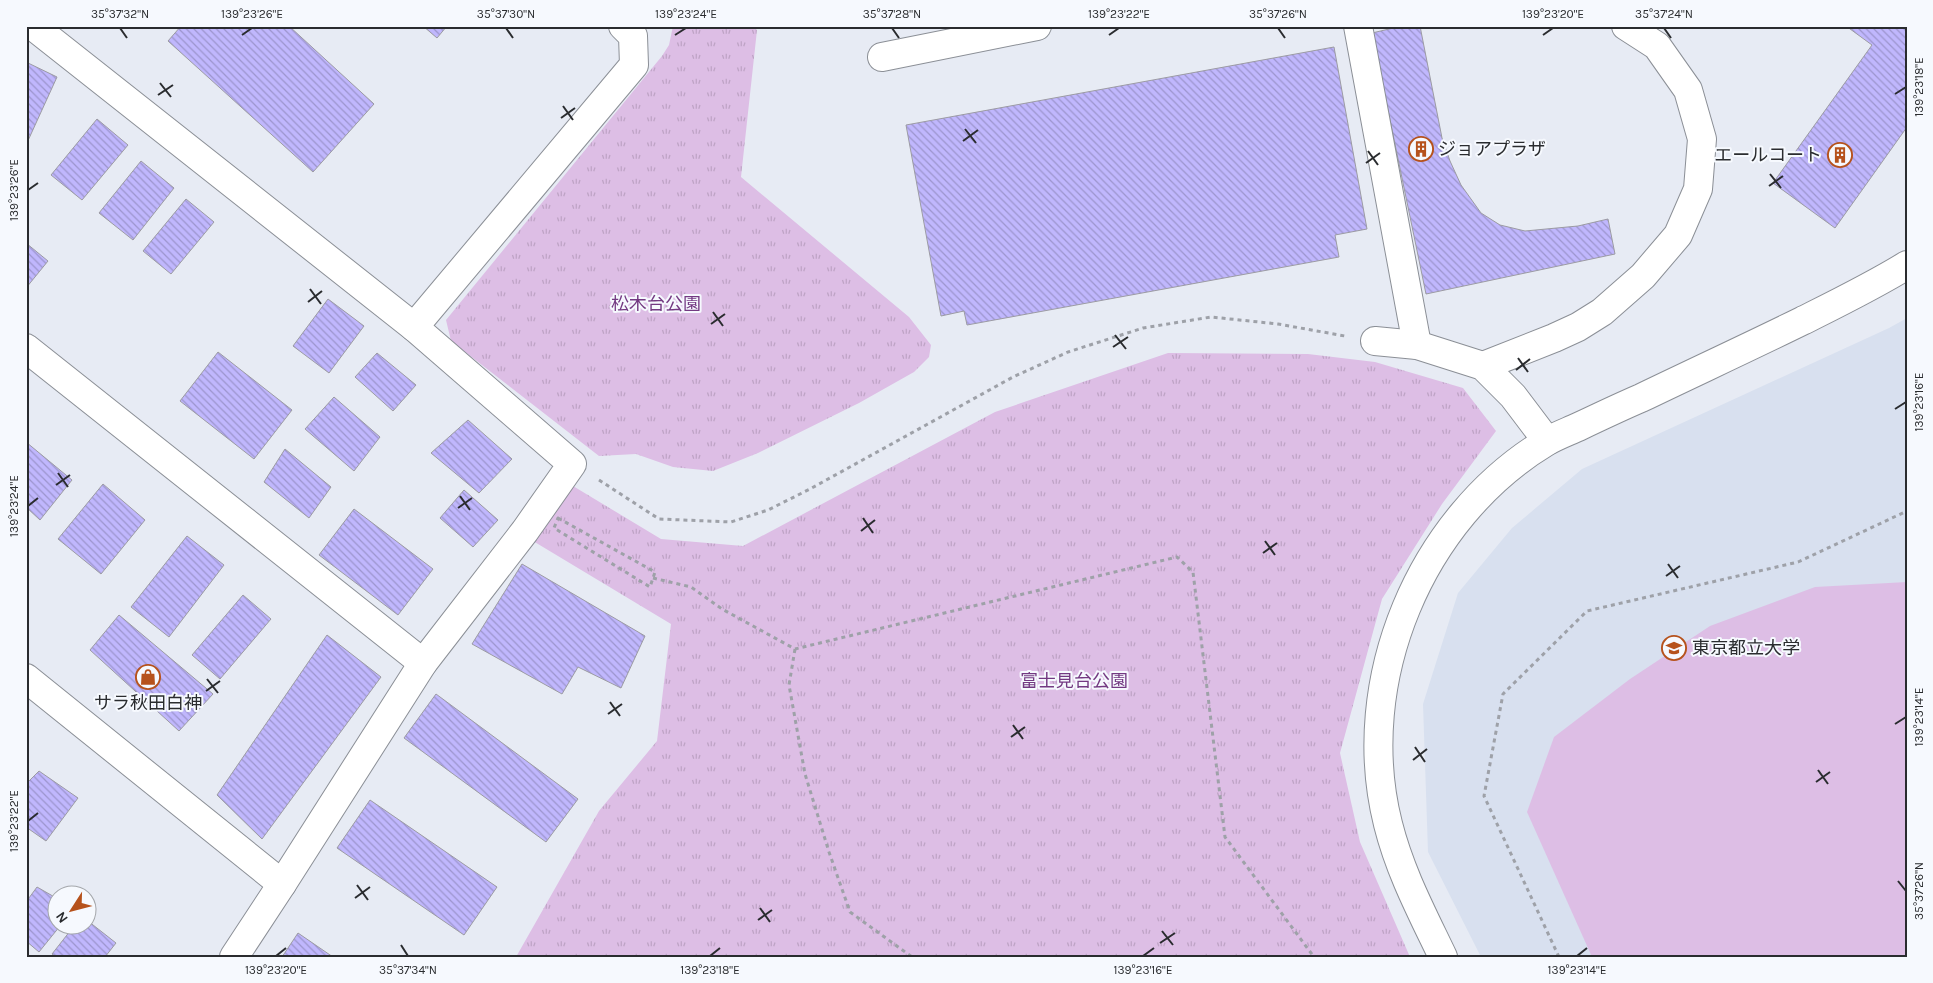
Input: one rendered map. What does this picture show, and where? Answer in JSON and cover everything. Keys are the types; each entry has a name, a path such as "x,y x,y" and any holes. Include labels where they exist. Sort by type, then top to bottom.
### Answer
{"street":[{"path":"33,26 414,327 572,464 525,531 422,663 234,957"},
{"path":"414,327 634,65 633,36 623,26"},
{"path":"882,57 1037,26"},
{"path":"1358,26 1417,345"},
{"path":"1483,366 1554,338 1602,312 1643,276 1678,235 1698,189 1702,139 1688,90 1657,46 1626,26"},
{"path":"1443,957 1406,880 1387,822 1380,780 1379,728 1384,682 1398,628 1408,602 1431,557 1478,498 1496,480 1514,464 1547,441 1746,349 1857,294 1907,264"},
{"path":"1375,341 1417,345 1483,366 1513,396 1547,441"},
{"path":"26,348 422,663"},
{"path":"26,678 282,884"}],"path":[{"path":"572,464 659,519 731,522 768,510 810,489 1012,376 1068,352 1143,328 1211,316 1278,324 1375,341"},
{"path":"1559,957 1484,796 1503,694 1587,611 1798,562 1907,511"},
{"path":"558,518 655,572 653,578 650,587 554,528 558,518"},
{"path":"653,578 691,587 722,609 795,649 1177,557 1193,572 1225,837 1314,957"},
{"path":"795,649 789,686 805,774 850,912 912,957"}],"shaded area":[{"name":"東京都立大学","path":"1907,318 1907,957 1481,957 1428,852 1423,704 1458,593 1512,528 1582,469"}],"green space":[{"name":"松木台公園","path":"673,26 750,26 757,30 741,177 909,317 931,345 929,357 914,372 859,403 758,453 713,471 673,467 636,454 599,456 451,341 446,320 662,56 669,45"},
{"name":"富士見台公園","path":"1168,353 1308,354 1375,362 1463,388 1496,431 1442,504 1382,599 1340,753 1360,842 1410,957 516,957 599,811 657,741 671,624 528,538 568,483 661,539 743,546 995,412"},
{"path":"1907,582 1907,957 1592,957 1527,812 1554,737 1630,679 1710,626 1815,587"}],"building":[{"path":"181,26 289,26 374,104 313,172 168,41"},
{"path":"423,26 447,26 437,38"},
{"name":"ジョアプラザ","path":"1402,26 1420,26 1442,138 1461,185 1481,213 1500,225 1525,231 1578,226 1608,219 1615,254 1426,294 1372,33"},
{"name":"エールコート","path":"1846,26 1907,26 1907,127 1835,228 1773,183 1872,45"},
{"path":"1334,47 1367,229 1335,235 1339,257 967,325 964,311 941,316 906,125"},
{"path":"26,62 57,77 26,145"},
{"path":"97,119 128,145 82,200 51,175"},
{"path":"141,161 174,188 133,240 99,213"},
{"path":"186,199 214,222 171,274 143,251"},
{"path":"26,243 48,261 26,288"},
{"path":"328,299 364,326 329,373 293,346"},
{"path":"218,352 292,410 254,459 180,401"},
{"path":"377,353 416,385 393,411 355,377"},
{"path":"334,397 380,437 354,471 305,429"},
{"path":"468,420 512,459 479,493 431,453"},
{"path":"26,442 72,480 40,520 26,507"},
{"path":"285,449 331,487 309,518 264,482"},
{"path":"103,484 145,520 101,574 58,539"},
{"path":"464,490 498,520 473,547 440,518"},
{"path":"354,509 433,569 398,615 319,555"},
{"path":"187,536 224,565 169,637 131,607"},
{"path":"522,564 645,636 621,688 578,667 562,694 472,644"},
{"path":"243,595 271,619 220,679 192,655"},
{"path":"119,615 213,694 179,731 90,650"},
{"path":"327,635 381,677 262,839 217,795"},
{"path":"436,694 578,799 546,842 404,738"},
{"path":"39,771 78,798 46,841 26,827 26,784"},
{"path":"370,800 497,887 464,935 337,848"},
{"path":"37,887 48,893 48,936 52,936 39,952 26,941 26,902"},
{"path":"98,929 116,943 105,957 56,957 52,954 66,936 98,936"},
{"path":"298,933 333,957 282,957"}],"place":[{"name":"ジョアプラザ","path":"1421,149"},
{"name":"エールコート","path":"1840,155"},
{"name":"東京都立大学","path":"1674,648"},
{"name":"サラ秋田白神","path":"148,677"}]}
